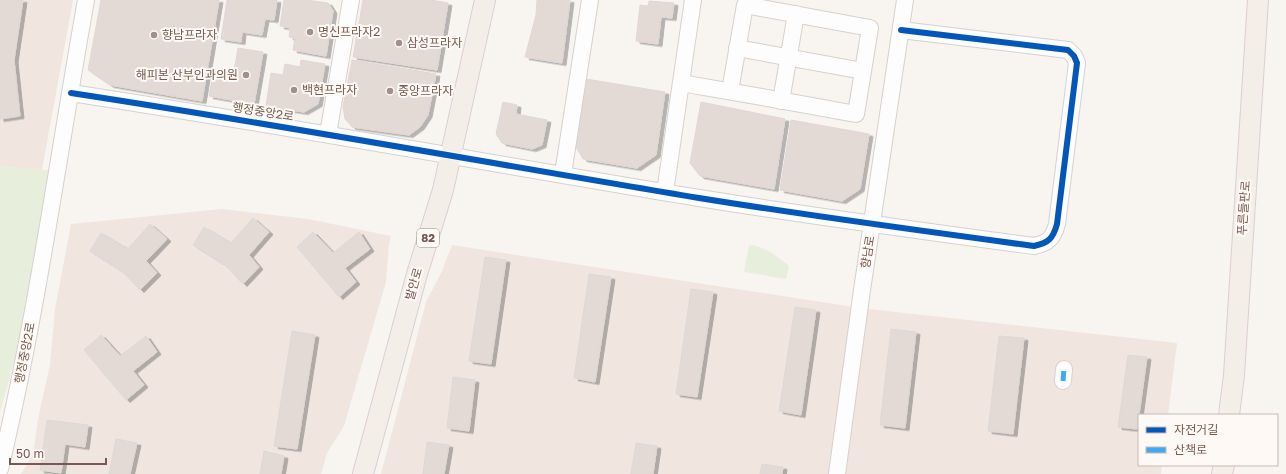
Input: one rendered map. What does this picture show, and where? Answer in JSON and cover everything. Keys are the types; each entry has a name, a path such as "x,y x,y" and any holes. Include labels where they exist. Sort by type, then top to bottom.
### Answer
{"main road":[{"name":"발안로","path":"364,474 417,274 444,190 485,0"},
{"name":"푸른들판로","path":"1229,414 1234,374 1258,0"}],"street":[{"name":"행정중앙2로","path":"0,469 18,390 86,0"},
{"path":"328,134 347,57 351,0"},
{"path":"563,174 590,0"},
{"path":"665,192 693,0"},
{"name":"향남로","path":"837,474 862,290 873,224 905,0"},
{"path":"681,83 856,114 870,28 745,5 730,91"},
{"path":"781,100 796,14"},
{"name":"행정중앙2로","path":"71,93 328,134 665,192 873,224 1034,246 1045,244 1054,236 1057,224 1077,63 1074,56 1068,50 901,30"},
{"path":"737,48 863,71"}],"shaded area":[{"path":"0,0 73,0 42,170 0,166"},
{"path":"222,209 308,219 391,236 386,282 344,426 327,453 321,474 21,474 33,455 38,419 50,364 55,309 71,224"},
{"path":"452,245 860,308 1177,343 1168,414 1138,414 1138,466 1162,466 1161,474 381,474 426,302 442,271"}],"green space":[{"path":"0,166 57,171 41,267 0,412"},
{"path":"749,245 765,249 789,266 786,279 744,272"}],"building":[{"path":"0,0 23,0 14,60 20,116 0,119"},
{"name":"향남프라자","path":"101,0 219,0 202,101 110,85 88,70"},
{"path":"227,0 277,0 274,20 265,19 262,35 242,32 241,42 221,39"},
{"name":"명신프라자2","path":"284,0 307,0 328,3 333,11 326,56 293,50 295,38 289,37 290,28 280,26"},
{"name":"삼성프라자","path":"363,0 431,0 448,3 437,70 353,57"},
{"path":"537,0 570,0 562,63 525,57 536,15"},
{"path":"649,1 674,3 672,18 661,17 658,44 636,41 640,5 648,6"},
{"name":"해피본 산부인과의원","path":"238,48 263,52 254,104 209,96 213,74 233,77"},
{"name":"백현프라자","path":"301,60 325,64 318,104 304,112 266,106 271,73 283,75 285,64 300,67"},
{"name":"중앙프라자","path":"352,60 436,74 428,115 420,127 409,135 352,127 345,119 343,107"},
{"path":"586,79 665,92 656,155 637,168 583,159 576,147"},
{"path":"503,102 517,105 516,114 547,120 542,145 532,149 502,143 496,134"},
{"path":"701,102 785,119 774,189 700,176 690,163"},
{"path":"791,120 869,134 860,189 842,201 780,190"},
{"path":"253,218 269,232 249,255 259,267 243,284 225,265 193,245 204,227 231,243"},
{"path":"150,224 167,239 146,261 157,273 140,290 122,271 90,251 101,233 128,249"},
{"path":"313,232 333,253 359,232 370,249 345,268 356,282 339,297 297,247"},
{"path":"485,257 506,260 491,364 469,361"},
{"path":"589,274 611,277 595,382 574,378"},
{"path":"691,289 713,292 697,397 676,394"},
{"path":"795,307 816,310 801,415 779,411"},
{"path":"891,329 916,332 905,428 880,425"},
{"path":"292,331 315,335 297,449 274,446"},
{"path":"101,335 120,356 146,336 157,352 133,371 144,385 126,400 84,350"},
{"path":"999,336 1024,338 1013,434 988,431"},
{"path":"1128,355 1147,357 1137,429 1118,427"},
{"path":"453,377 475,380 469,431 447,428"},
{"path":"47,420 88,425 85,447 65,444 61,473 40,470"},
{"path":"116,439 137,443 130,474 109,474"},
{"path":"427,442 449,445 444,474 423,474"},
{"path":"636,443 657,446 653,474 631,474"},
{"path":"264,451 284,456 281,474 260,474"},
{"path":"762,464 783,467 782,474 760,474"}],"marked path":[{"path":"1063,381 1064,369"}],"cycle path":[{"path":"71,93 782,211 1034,246 1049,240 1052,237 1057,224 1077,63 1074,56 1068,50 901,30"}],"place":[{"name":"명신프라자2","path":"310,32"},
{"name":"향남프라자","path":"154,35"},
{"name":"삼성프라자","path":"399,43"},
{"name":"해피본 산부인과의원","path":"246,75"},
{"name":"백현프라자","path":"294,90"},
{"name":"중앙프라자","path":"390,91"}]}
